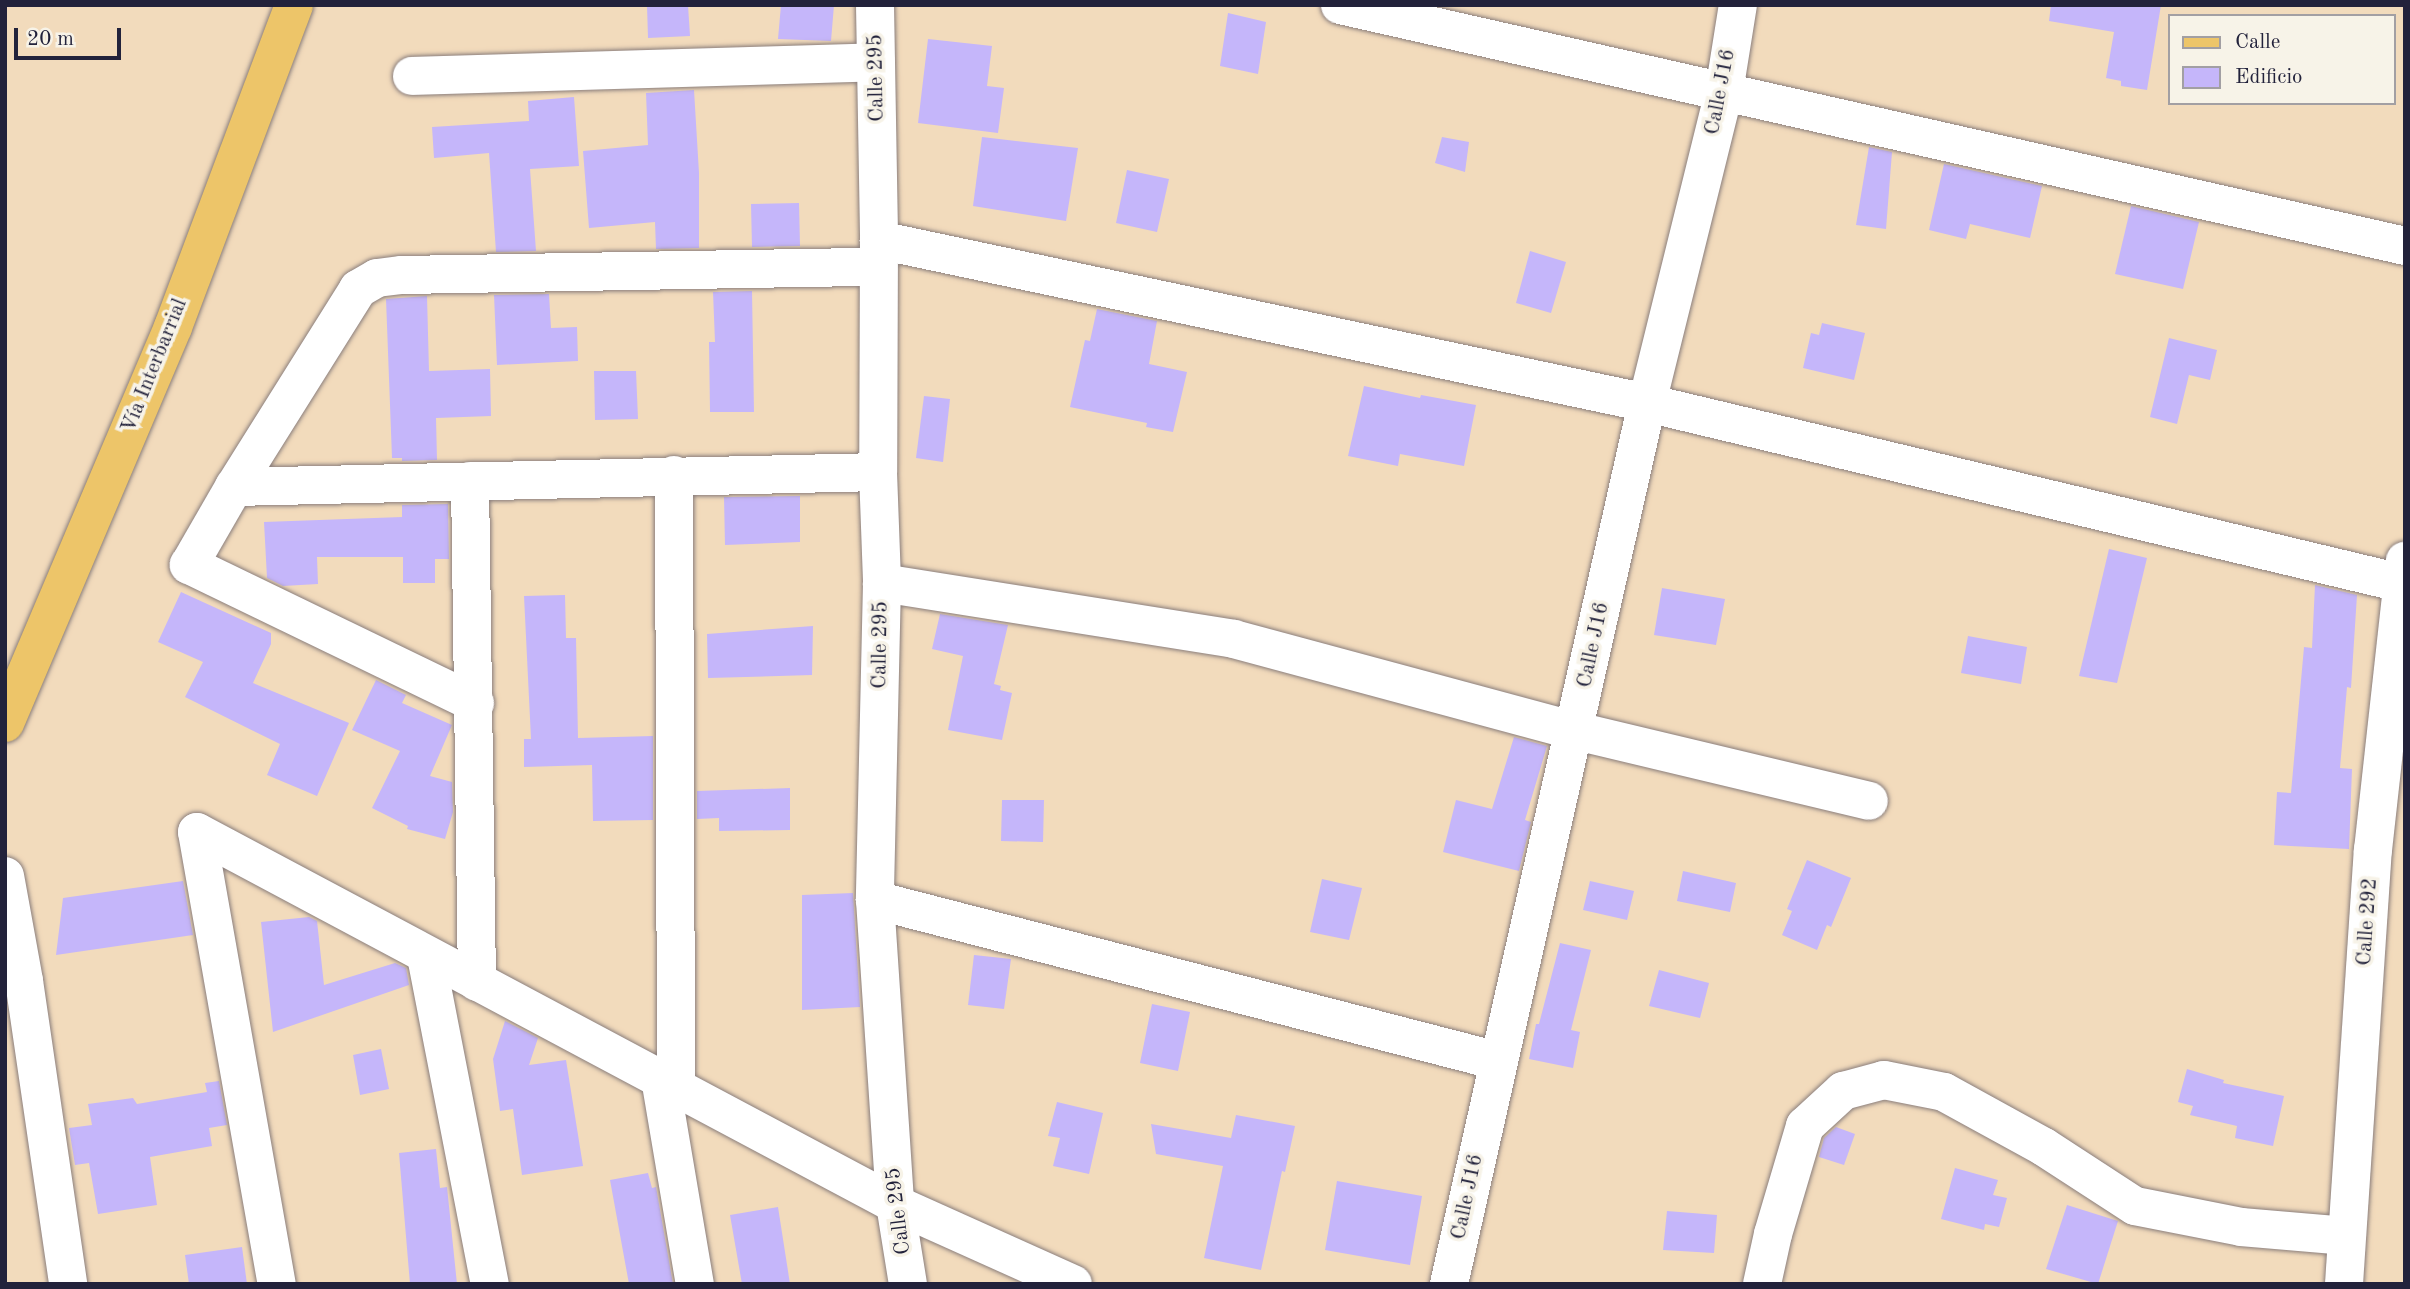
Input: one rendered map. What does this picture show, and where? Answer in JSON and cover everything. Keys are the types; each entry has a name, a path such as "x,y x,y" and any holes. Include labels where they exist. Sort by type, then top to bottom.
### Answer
{"main road":[{"name":"Vía Interbarrial","path":"5,723 173,327 294,5"}],"street":[{"name":"Calle 295","path":"875,5 878,472 882,583 875,900 895,1204 908,1284"},
{"path":"1340,5 2405,246"},
{"name":"Calle J16","path":"1449,1284 1497,1061 1576,731 1647,403 1724,92 1738,5"},
{"path":"412,76 876,62"},
{"path":"475,703 189,565 234,487 358,289 377,278 878,254 1647,403 2404,576"},
{"path":"234,487 878,472"},
{"path":"674,475 668,1082 695,1284"},
{"path":"470,481 477,982"},
{"name":"Calle 292","path":"2344,1284 2372,850 2404,576"},
{"path":"882,583 1234,639 1576,731 1869,801"},
{"path":"276,1284 197,832 895,1204 1073,1284"},
{"path":"5,876 24,981 68,1284"},
{"path":"875,900 1497,1061"},
{"path":"426,956 490,1284"},
{"path":"1762,1284 1773,1234 1805,1126 1843,1091 1884,1080 1944,1092 2044,1147 2135,1206 2241,1227 2347,1236"}],"building":[{"path":"647,5 688,5 690,36 648,38"},
{"path":"781,5 834,5 831,41 778,39"},
{"path":"2051,5 2161,5 2147,90 2121,86 2121,81 2106,78 2114,32 2049,21"},
{"path":"1228,13 1266,22 1258,74 1220,66"},
{"path":"928,39 992,46 987,86 1004,88 998,133 918,123"},
{"path":"694,90 699,173 699,248 656,249 655,222 589,228 583,151 648,145 646,93"},
{"path":"574,97 579,166 530,169 536,251 496,252 489,153 434,158 432,127 529,121 528,101"},
{"path":"982,137 1078,148 1066,221 973,206"},
{"path":"1442,137 1469,142 1465,172 1435,163"},
{"path":"1869,147 1892,152 1886,229 1856,225"},
{"path":"1944,164 2042,186 2030,238 1970,224 1966,239 1929,230"},
{"path":"1127,170 1169,179 1157,232 1116,223"},
{"path":"799,203 800,246 752,247 751,204"},
{"path":"2131,206 2199,222 2183,289 2115,274"},
{"path":"1530,251 1566,262 1551,313 1516,303"},
{"path":"752,291 754,412 710,412 709,342 715,342 713,292"},
{"path":"549,294 551,328 577,327 578,361 497,365 494,295"},
{"path":"427,296 429,371 490,369 491,416 436,418 437,460 402,461 402,458 392,458 386,299"},
{"path":"1097,309 1157,321 1149,364 1187,372 1173,432 1146,427 1147,423 1070,407 1085,340 1090,341"},
{"path":"1822,323 1865,333 1854,380 1803,368 1811,333 1819,335"},
{"path":"2169,338 2217,350 2210,380 2189,375 2177,424 2150,417"},
{"path":"594,371 636,371 638,419 595,420"},
{"path":"1364,386 1420,398 1421,395 1476,405 1464,466 1400,454 1398,466 1348,456"},
{"path":"924,396 950,399 943,462 916,458"},
{"path":"800,496 800,542 725,545 724,497"},
{"path":"448,504 449,559 435,559 435,583 403,583 403,557 317,557 318,584 283,586 267,578 264,522 402,517 402,505"},
{"path":"2109,549 2147,558 2117,683 2079,676"},
{"path":"2315,585 2357,595 2351,688 2347,687 2340,768 2352,769 2349,849 2274,845 2277,792 2291,793 2304,647 2312,648"},
{"path":"1662,588 1725,599 1716,645 1654,635"},
{"path":"181,592 271,633 271,644 253,683 349,723 317,796 267,775 280,744 185,697 203,662 158,642"},
{"path":"565,595 566,638 576,638 578,738 653,736 653,820 593,821 592,765 524,767 524,739 531,739 524,596"},
{"path":"940,614 1008,625 994,684 1001,686 1000,690 1012,693 1002,740 948,730 963,656 932,649"},
{"path":"813,626 812,675 708,678 707,634"},
{"path":"1968,636 2027,647 2021,684 1961,673"},
{"path":"376,680 406,695 402,703 452,725 430,776 452,782 453,812 445,839 407,829 408,826 372,808 400,751 352,730"},
{"path":"1514,737 1547,746 1525,820 1531,822 1519,871 1443,852 1456,800 1492,809"},
{"path":"790,788 790,830 719,831 719,818 697,819 697,791"},
{"path":"1002,800 1044,800 1043,842 1001,841"},
{"path":"1807,860 1851,878 1831,927 1827,925 1817,950 1782,935 1792,911 1787,909"},
{"path":"1683,871 1736,883 1730,912 1677,901"},
{"path":"1322,879 1362,888 1349,940 1310,932"},
{"path":"183,881 193,935 56,955 63,898"},
{"path":"1590,881 1634,891 1627,920 1583,910"},
{"path":"853,893 860,1007 802,1010 802,895"},
{"path":"309,917 317,921 324,985 395,963 406,968 409,985 273,1032 261,922"},
{"path":"1560,943 1591,950 1571,1030 1580,1032 1573,1068 1529,1059 1536,1024 1539,1024"},
{"path":"974,955 1011,959 1004,1009 968,1005"},
{"path":"1659,970 1709,983 1700,1018 1649,1006"},
{"path":"1152,1004 1190,1012 1178,1071 1140,1063"},
{"path":"505,1021 538,1038 529,1065 566,1060 583,1166 522,1175 513,1109 500,1111 493,1059"},
{"path":"381,1049 389,1089 360,1095 353,1055"},
{"path":"2187,1069 2224,1080 2223,1083 2284,1096 2273,1146 2235,1138 2237,1126 2190,1115 2193,1106 2178,1102"},
{"path":"219,1081 227,1125 209,1128 212,1146 150,1157 157,1205 98,1214 89,1163 75,1165 69,1128 92,1125 88,1104 133,1098 137,1104 207,1092 205,1083"},
{"path":"1057,1102 1103,1113 1089,1174 1053,1166 1060,1138 1048,1136"},
{"path":"1236,1115 1295,1126 1285,1172 1282,1171 1261,1270 1204,1258 1223,1166 1156,1154 1151,1124 1231,1138"},
{"path":"1836,1127 1855,1134 1844,1165 1819,1157 1824,1138"},
{"path":"436,1149 440,1188 447,1187 457,1284 410,1284 399,1153"},
{"path":"1955,1168 1998,1180 1993,1195 2007,1198 1999,1227 1985,1224 1984,1230 1941,1219"},
{"path":"648,1173 652,1188 656,1187 673,1284 629,1284 610,1180"},
{"path":"1337,1181 1422,1196 1410,1265 1325,1250"},
{"path":"2067,1205 2118,1221 2098,1284 2046,1269"},
{"path":"778,1207 790,1284 742,1284 730,1215"},
{"path":"1667,1211 1717,1215 1714,1253 1663,1250"},
{"path":"242,1247 247,1284 189,1284 185,1255"}]}
